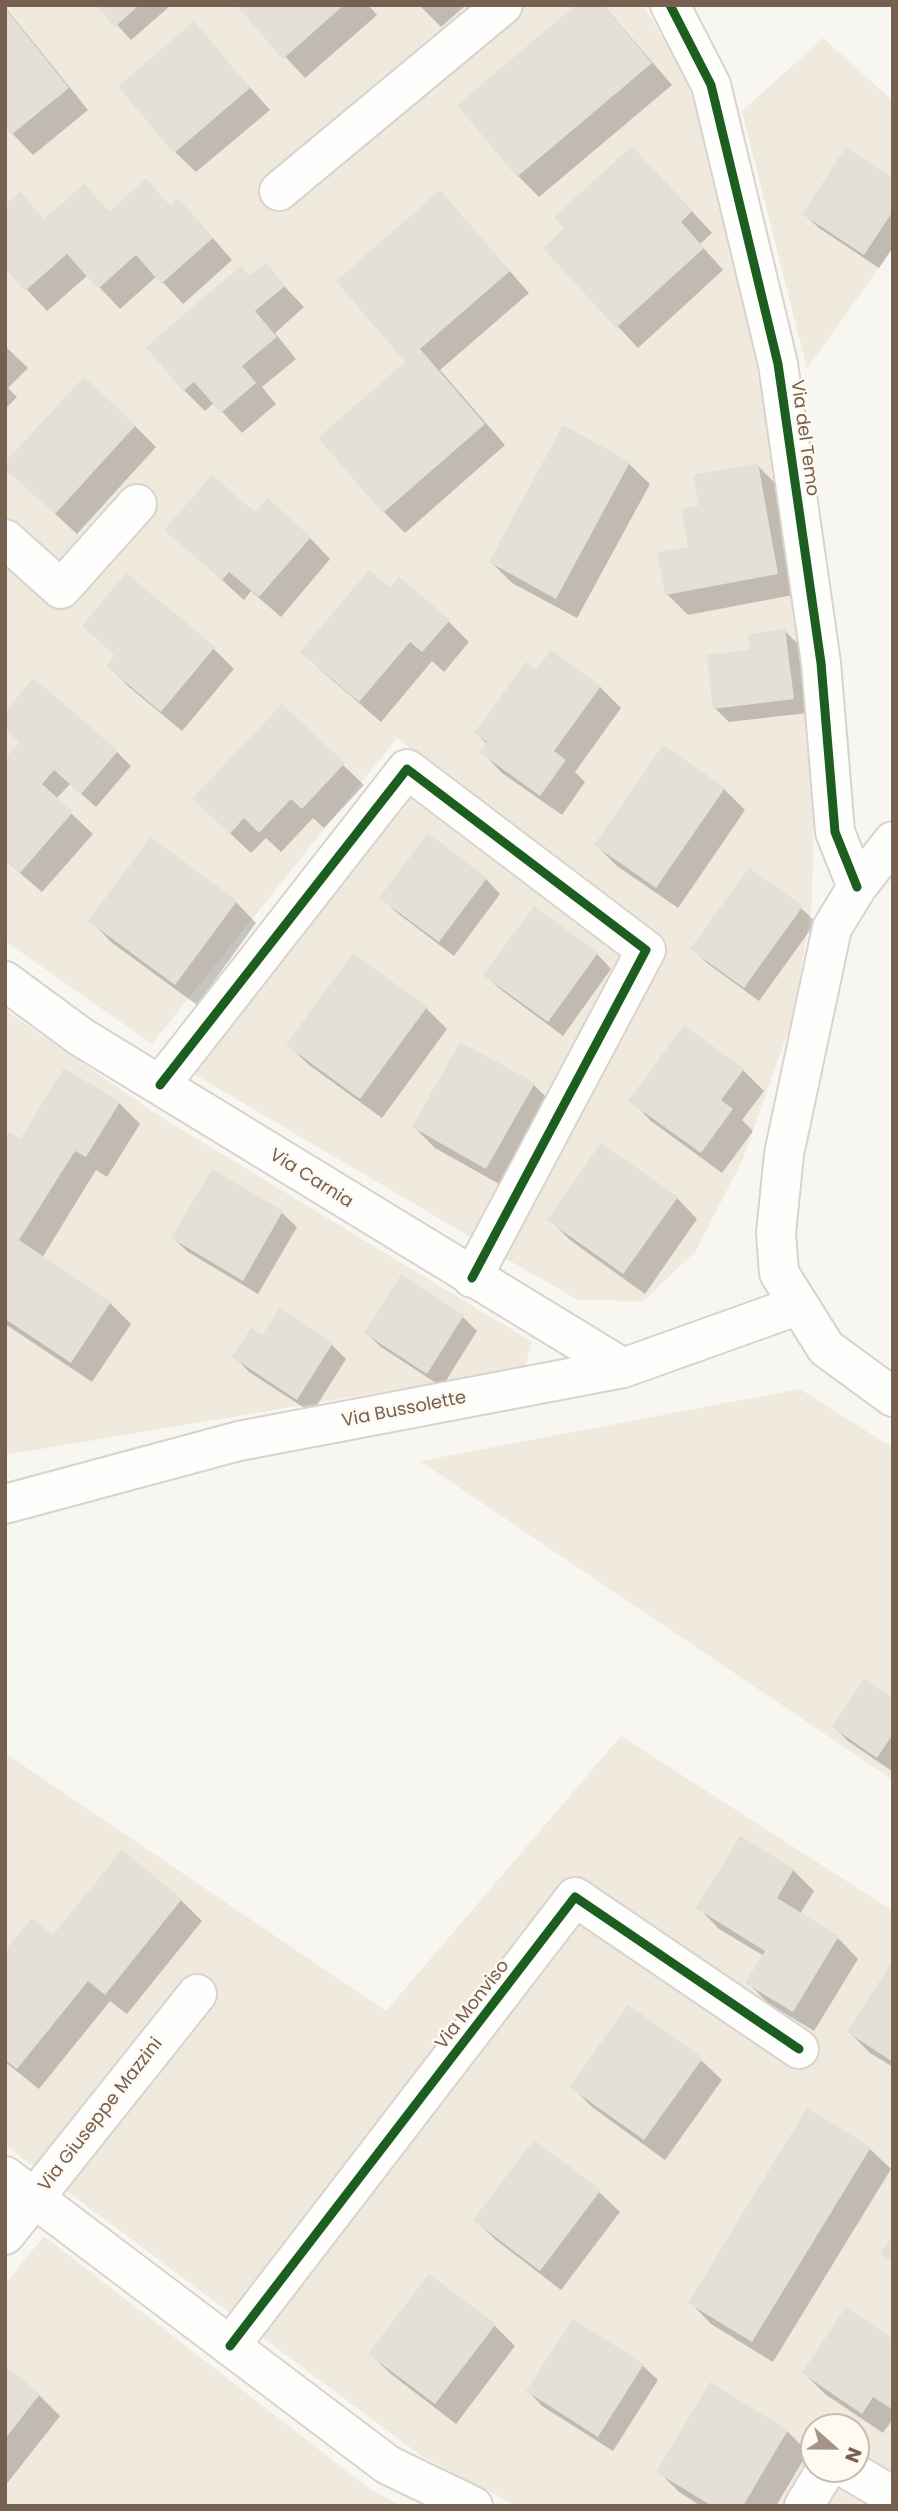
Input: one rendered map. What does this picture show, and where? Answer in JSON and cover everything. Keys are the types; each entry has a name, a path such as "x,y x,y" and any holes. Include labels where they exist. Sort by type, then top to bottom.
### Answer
{"street":[{"path":"279,191 503,5"},
{"name":"Via del Temo","path":"670,5 711,85 778,364 821,663 835,832 857,887"},
{"path":"5,539 61,589 137,504"},
{"path":"160,1085 407,769 646,950 472,1278"},
{"path":"893,841 857,887 832,928 784,1154 776,1233 779,1273 826,1348 893,1397"},
{"name":"Via Carnia","path":"5,981 81,1037 623,1368"},
{"name":"Via Bussolette","path":"5,1504 239,1441 623,1368 799,1305"},
{"name":"Via Monviso","path":"230,2346 575,1897 799,2049"},
{"name":"Via Giuseppe Mazzini","path":"5,2235 197,1994"},
{"path":"5,2176 388,2465 474,2506"},
{"path":"804,2506 818,2483"},
{"path":"870,2483 893,2497"}],"shaded area":[{"path":"5,5 643,5 685,74 735,242 795,585 815,733 812,902 794,1015 742,1161 695,1252 643,1301 578,1300 498,1254 662,943 397,738 152,1044 5,941"},
{"path":"823,38 893,101 893,248 807,369 742,111"},
{"path":"405,792 625,953 474,1239 187,1070"},
{"path":"5,1010 161,1117 532,1342 525,1368 5,1455"},
{"path":"800,1389 893,1448 893,1780 420,1461"},
{"path":"621,1736 893,1911 893,2506 517,2506 423,2457 5,2145 5,1753 386,2011"},
{"path":"44,2236 370,2489 401,2506 5,2506 5,2284"}],"building":[{"path":"96,5 139,5 115,27"},
{"path":"236,5 344,5 283,59"},
{"path":"576,5 603,5 652,63 517,177 457,105"},
{"path":"5,8 69,88 11,135 5,129"},
{"path":"194,21 250,88 174,153 118,87"},
{"path":"632,146 692,211 681,222 704,248 616,328 543,248 564,228 554,217"},
{"path":"846,147 893,178 893,211 864,255 802,214"},
{"path":"146,178 170,206 178,198 213,238 161,284 136,255 98,289 67,254 25,291 5,269 5,205 20,192 44,219 84,184 109,212"},
{"path":"440,190 510,271 420,349 485,424 383,513 318,438 405,362 336,281"},
{"path":"266,263 285,286 255,311 277,337 242,366 256,383 221,413 194,382 183,391 146,347 241,266 250,276"},
{"path":"84,377 136,425 55,514 5,469 5,462"},
{"path":"563,425 630,462 556,599 489,562"},
{"path":"758,463 778,574 665,595 657,552 688,547 681,509 699,505 693,475"},
{"path":"212,475 255,512 267,498 311,537 259,597 229,572 222,580 164,530"},
{"path":"369,570 390,588 399,577 450,620 422,652 410,642 359,702 300,652"},
{"path":"126,573 215,647 161,712 106,666 115,655 82,626"},
{"path":"785,629 794,699 713,709 707,655 749,650 748,634"},
{"path":"551,650 601,686 554,751 566,760 540,796 479,752 487,742 474,733 526,662 536,670"},
{"path":"34,678 118,751 81,794 54,770 42,784 73,812 20,873 5,860 5,753 8,755 20,742 5,730 5,711"},
{"path":"282,704 345,763 302,809 291,799 259,833 244,818 230,834 192,799"},
{"path":"663,745 725,788 656,888 594,845"},
{"path":"428,833 487,878 439,942 379,898"},
{"path":"151,837 237,901 175,985 88,921"},
{"path":"749,868 803,906 744,988 690,949"},
{"path":"534,906 598,953 548,1022 483,975"},
{"path":"353,953 427,1007 360,1099 286,1045"},
{"path":"684,1025 744,1069 721,1100 733,1109 701,1153 628,1101"},
{"path":"460,1042 535,1083 486,1169 412,1127"},
{"path":"64,1068 120,1102 86,1157 75,1151 19,1240 111,1302 71,1363 5,1319 5,1138 9,1132 20,1139"},
{"path":"601,1143 678,1197 623,1274 547,1220"},
{"path":"212,1169 283,1211 243,1281 171,1238"},
{"path":"401,1275 464,1315 427,1374 364,1333"},
{"path":"280,1308 333,1343 297,1400 232,1357 251,1328 262,1335"},
{"path":"864,1679 893,1698 893,1734 877,1758 832,1727"},
{"path":"740,1836 794,1869 777,1898 839,1936 793,2012 745,1983 765,1951 696,1908"},
{"path":"122,1850 182,1899 105,1995 88,1981 17,2069 5,2060 5,1951 32,1918 53,1935"},
{"path":"893,1960 893,2062 847,2032"},
{"path":"628,2005 703,2058 644,2140 569,2087"},
{"path":"807,2108 871,2147 752,2342 688,2303"},
{"path":"534,2140 601,2190 540,2271 473,2220"},
{"path":"893,2234 893,2261 880,2254"},
{"path":"429,2274 496,2324 435,2404 368,2354"},
{"path":"846,2307 893,2339 893,2410 873,2397 861,2413 802,2373"},
{"path":"573,2319 644,2364 598,2437 526,2391"},
{"path":"5,2366 40,2394 5,2439"},
{"path":"710,2382 788,2430 743,2506 712,2506 656,2472"}],"cycle path":[{"path":"670,5 711,85 778,364 821,663 835,832 857,887"},
{"path":"160,1085 407,769 646,950 472,1278"},
{"path":"230,2346 575,1897 799,2049"}]}
